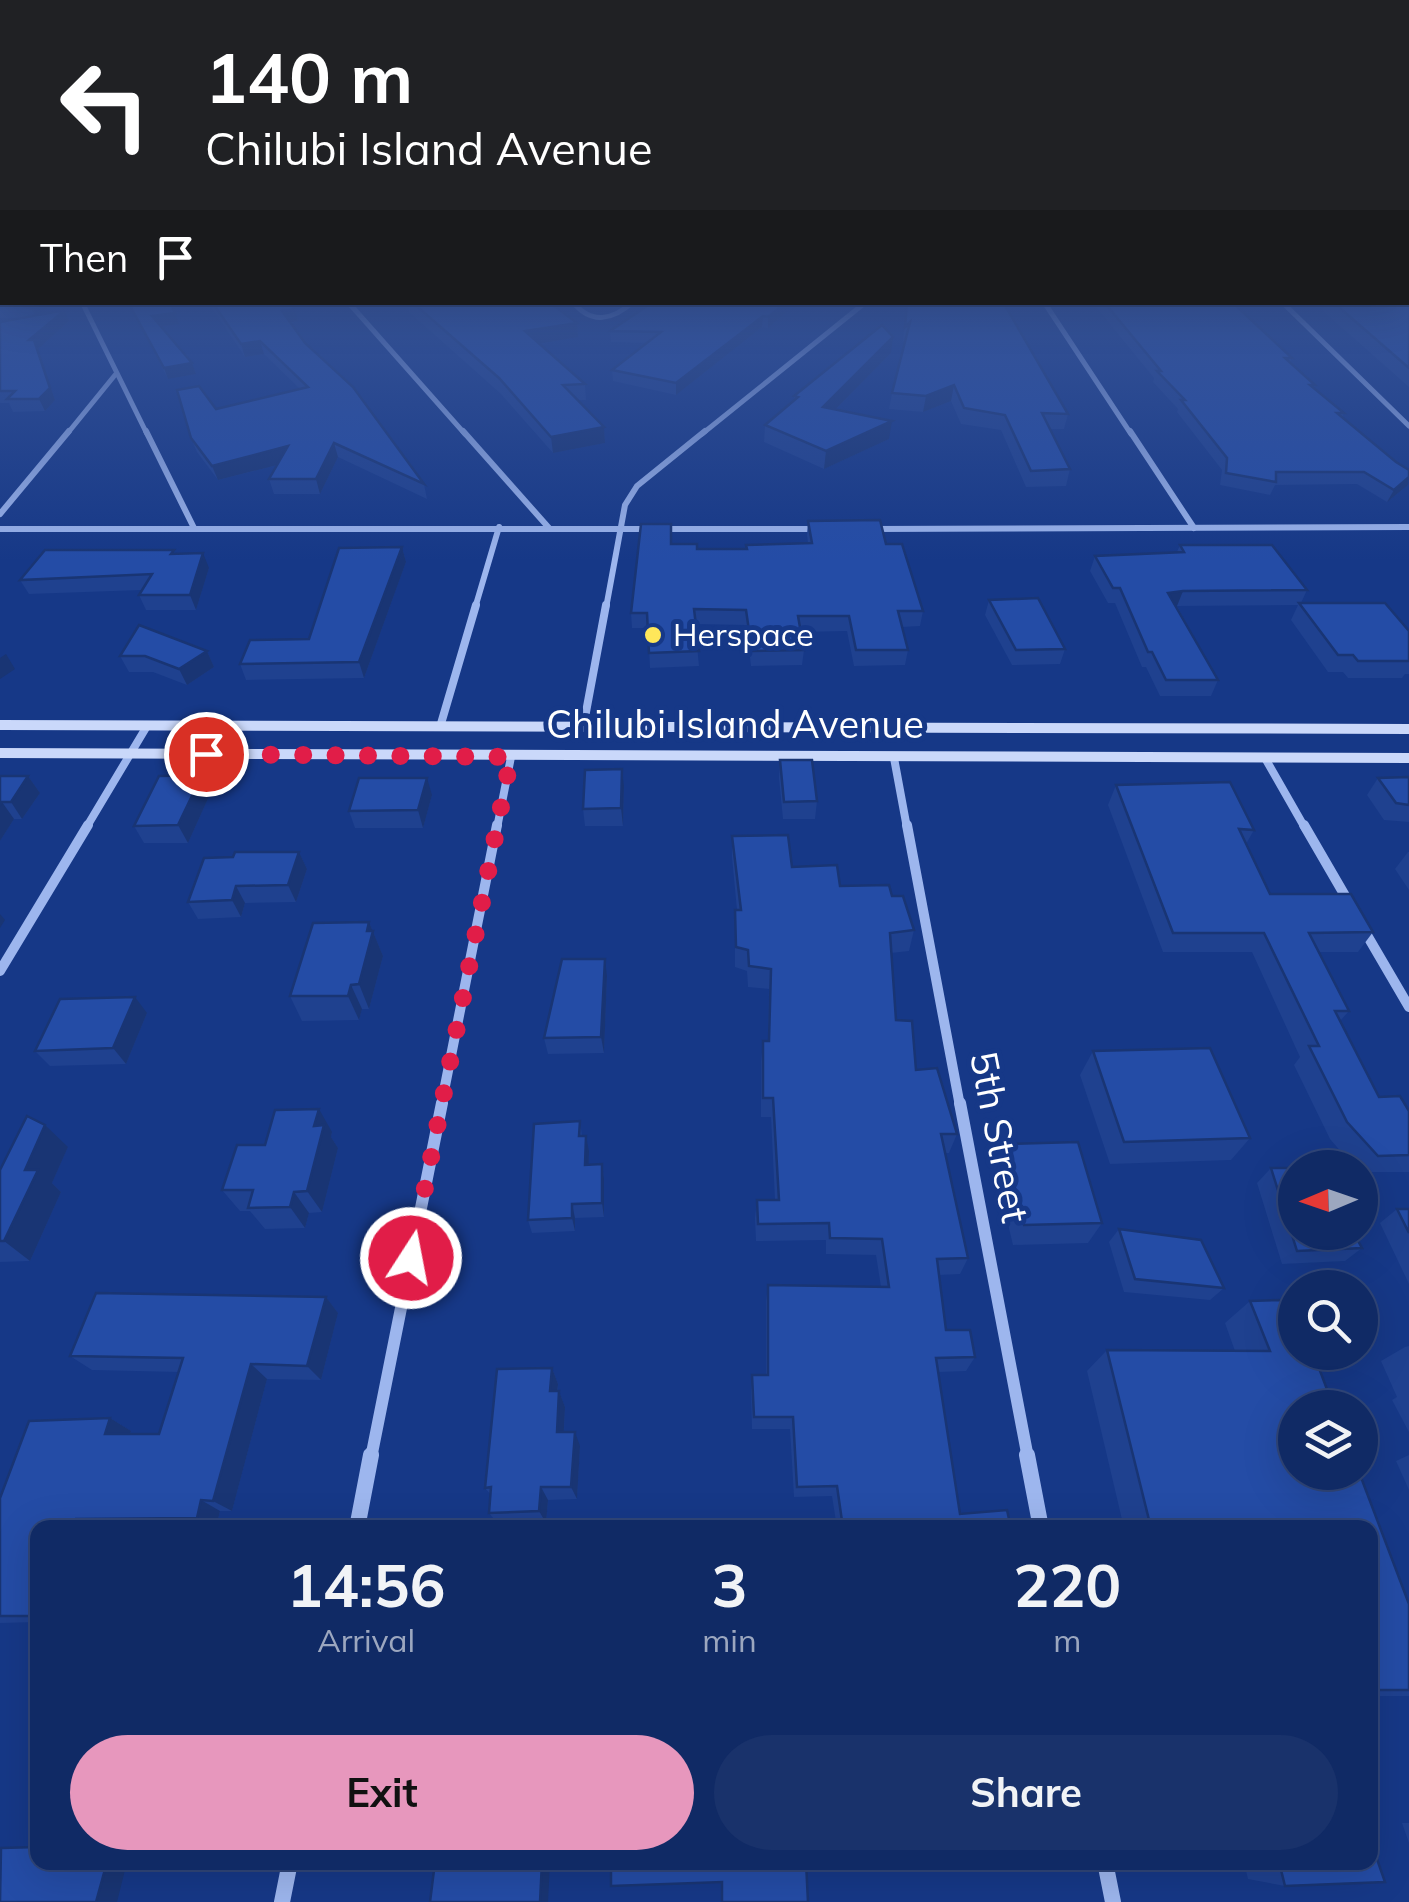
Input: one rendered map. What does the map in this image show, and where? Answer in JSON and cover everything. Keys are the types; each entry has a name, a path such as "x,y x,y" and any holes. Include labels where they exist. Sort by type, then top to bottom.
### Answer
{"street":[{"path":"0,514 107,384"},
{"path":"120,384 194,528"},
{"path":"422,384 549,528"},
{"path":"583,728 625,505 637,486 764,384"},
{"path":"1098,384 1194,528"},
{"path":"1365,384 1409,426"},
{"path":"440,728 498,527"},
{"path":"859,529 1409,527"},
{"path":"0,528 820,529"},
{"name":"Chilubi Island Avenue","path":"0,726 1409,729"},
{"path":"0,971 146,726"},
{"name":"Chilubi Island Avenue","path":"0,753 1409,758"},
{"path":"359,1520 511,757"},
{"name":"5th Street","path":"894,758 1039,1520"},
{"path":"1265,758 1409,1006"},
{"path":"282,1902 288,1870"},
{"path":"1107,1870 1113,1902"}],"building":[{"path":"0,384 49,384 50,388 39,399 7,399 15,391 0,391"},
{"path":"305,384 349,384 424,484 334,443 316,479 269,479 288,446 212,466 191,438 177,390 199,386 216,409 308,387"},
{"path":"504,384 585,384 563,385 604,427 551,437"},
{"path":"809,384 846,384 823,407 892,421 826,451 765,425 798,397 794,396"},
{"path":"894,384 1050,384 1068,414 1042,413 1070,469 1031,471 1005,415 964,408 954,385 926,396 892,393"},
{"path":"1169,384 1314,384 1310,385 1344,413 1337,413 1409,470 1409,477 1394,490 1364,472 1276,472 1276,482 1226,473 1227,458 1181,400 1185,400"},
{"path":"880,520 886,544 902,544 923,611 898,611 908,650 856,650 849,616 798,616 804,650 752,651 746,610 694,609 699,651 649,653 647,613 631,613 641,524 671,524 671,544 697,544 697,549 747,549 746,545 812,543 808,521"},
{"path":"1180,545 1272,545 1307,590 1168,593 1218,680 1166,680 1152,652 1148,652 1120,588 1113,588 1095,556 1184,552"},
{"path":"402,547 359,662 240,664 250,640 309,639 339,548"},
{"path":"45,550 203,553 190,595 139,595 152,574 20,580"},
{"path":"1038,598 1065,649 1016,650 989,600"},
{"path":"1299,603 1385,603 1409,631 1409,661 1358,661 1353,655 1338,655"},
{"path":"139,625 207,651 179,669 145,656 120,656"},
{"path":"780,760 812,760 817,801 784,802"},
{"path":"622,769 621,808 583,809 585,770"},
{"path":"202,775 178,825 134,826 159,776"},
{"path":"0,776 28,776 11,802 0,805"},
{"path":"1409,777 1409,805 1396,803 1378,778"},
{"path":"359,778 427,778 418,810 349,811"},
{"path":"1230,782 1254,830 1239,829 1270,894 1351,894 1373,932 1309,933 1349,1011 1335,1011 1379,1097 1400,1096 1409,1111 1409,1155 1378,1156 1378,1150 1373,1150 1347,1122 1309,1046 1319,1046 1264,933 1173,933 1116,785"},
{"path":"788,835 792,867 837,865 840,886 889,885 892,896 903,896 914,930 890,933 896,1020 912,1021 916,1070 937,1068 957,1134 941,1134 968,1258 937,1259 946,1330 970,1330 975,1357 936,1358 960,1514 1007,1510 1009,1520 842,1520 837,1486 797,1487 793,1417 754,1417 752,1375 768,1375 768,1285 889,1287 882,1239 830,1238 829,1223 758,1224 757,1200 779,1200 773,1098 763,1098 763,1041 769,1041 771,969 749,966 748,950 736,947 735,910 741,910 732,836"},
{"path":"235,852 299,852 288,885 236,886 232,900 188,902 204,858 233,857"},
{"path":"369,922 367,931 373,931 359,984 351,985 348,996 290,996 313,923"},
{"path":"562,959 605,959 601,1037 544,1038"},
{"path":"135,997 113,1048 35,1051 60,999"},
{"path":"1210,1048 1250,1138 1124,1142 1093,1051"},
{"path":"319,1109 314,1126 324,1125 307,1191 294,1192 290,1207 248,1208 253,1190 222,1190 237,1145 265,1145 275,1110"},
{"path":"27,1116 45,1125 25,1170 38,1170 4,1241 0,1241 0,1170"},
{"path":"580,1121 579,1136 586,1136 585,1165 602,1164 602,1203 572,1204 572,1218 528,1220 534,1124"},
{"path":"1078,1142 1102,1223 1024,1225 1004,1144"},
{"path":"1271,1168 1278,1168 1278,1190"},
{"path":"1397,1209 1409,1209 1409,1233"},
{"path":"1119,1229 1201,1240 1224,1288 1135,1279"},
{"path":"96,1293 326,1297 307,1366 251,1364 213,1501 201,1500 197,1518 30,1520 30,1616 0,1616 0,1498 29,1421 110,1418 105,1434 159,1434 183,1358 70,1356"},
{"path":"1278,1300 1278,1370 1320,1370 1327,1390 1278,1390 1278,1490 1366,1490 1377,1520 1149,1520 1107,1350 1270,1351 1250,1301"},
{"path":"552,1368 550,1391 559,1391 557,1432 575,1432 571,1487 541,1487 539,1511 489,1513 491,1487 485,1488 497,1369"},
{"path":"1378,1522 1409,1604 1409,1690 1378,1690"},
{"path":"30,1847 30,1870 105,1870 96,1902 0,1902 1,1848"},
{"path":"1378,1862 1385,1882 1285,1886 1281,1870 1378,1870"},
{"path":"434,1870 542,1870 540,1902 430,1902"},
{"path":"611,1870 806,1870 808,1902 722,1902 722,1882 611,1886"}],"place":[{"name":"Herspace","path":"653,635"}],"route":[{"path":"206,754 511,757 411,1258"}]}
